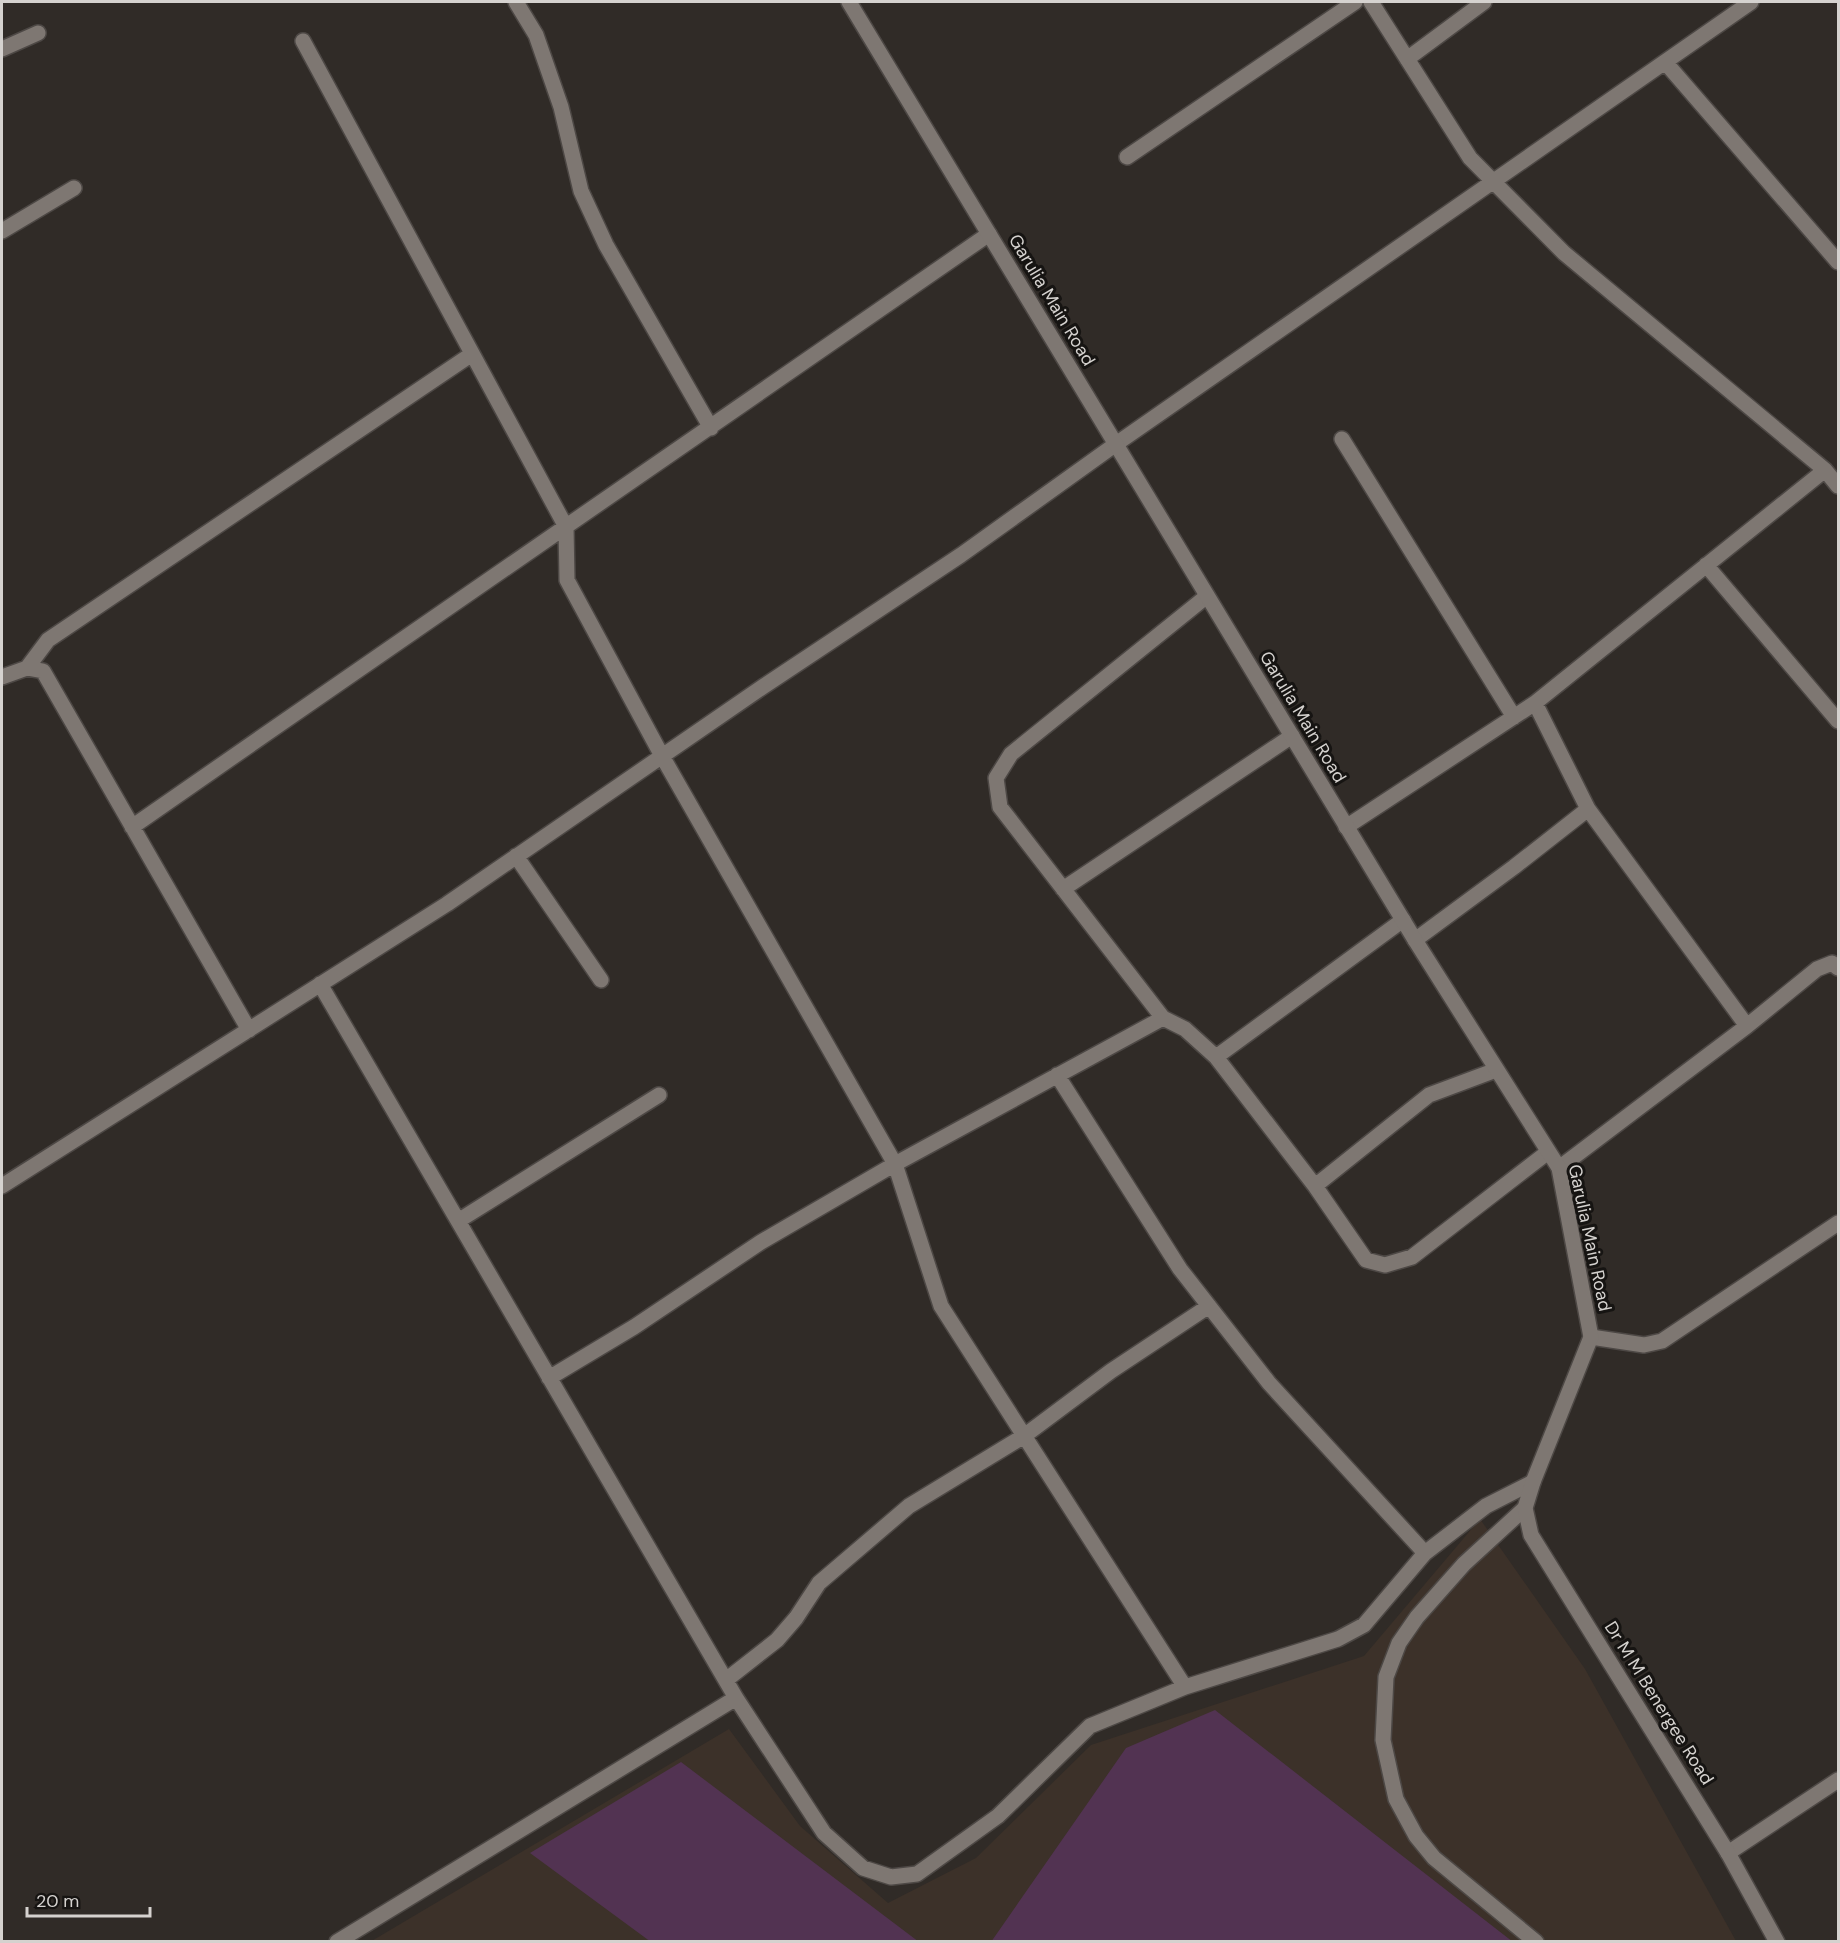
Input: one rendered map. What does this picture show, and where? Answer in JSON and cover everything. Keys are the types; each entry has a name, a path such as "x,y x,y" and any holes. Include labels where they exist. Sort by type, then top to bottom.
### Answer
{"street":[{"path":"516,2 536,35 558,97 581,191 606,245 711,428"},
{"name":"Garulia Main Road","path":"849,2 1414,940 1559,1168 1591,1337 1533,1482"},
{"path":"1127,157 1355,2"},
{"path":"1371,2 1470,158 1564,253 1825,470 1839,486"},
{"path":"1407,59 1484,2"},
{"path":"2,1186 447,904 961,555 1116,444 1751,2"},
{"path":"2,49 38,33"},
{"path":"303,41 566,527 567,580 662,756 895,1164 941,1306 1185,1687"},
{"path":"1665,62 1839,262"},
{"path":"2,231 74,188"},
{"path":"132,827 989,234"},
{"path":"27,668 48,640 472,354"},
{"path":"1342,439 1514,717"},
{"path":"1346,827 1535,703 1825,470"},
{"path":"1706,565 1839,721"},
{"path":"1207,596 1011,754 996,778 1000,807 1162,1018 1185,1029 1216,1057 1315,1186 1366,1260 1385,1265 1412,1257 1548,1152"},
{"path":"2,677 27,668 43,671 249,1030"},
{"path":"1535,703 1588,809 1747,1026"},
{"path":"1063,889 1292,736"},
{"path":"1414,940 1514,867 1588,809"},
{"path":"516,856 601,980"},
{"path":"1216,1057 1403,920"},
{"path":"1559,1168 1747,1026 1817,969 1832,963 1839,968"},
{"path":"320,984 736,1698 824,1833 863,1868 891,1876 917,1874 998,1816 1090,1726 1185,1687 1338,1639 1364,1625 1425,1553 1486,1506 1533,1482"},
{"path":"549,1378 634,1327 761,1242 895,1164 1162,1018"},
{"path":"1315,1186 1429,1095 1496,1070"},
{"path":"1057,1076 1180,1269 1269,1383 1425,1553"},
{"path":"458,1221 659,1095"},
{"path":"1591,1337 1644,1345 1662,1341 1839,1223"},
{"path":"726,1680 777,1640 796,1618 819,1583 909,1506 1024,1436 1111,1371 1209,1306"},
{"path":"1533,1482 1525,1508 1464,1564 1417,1617 1399,1643 1386,1677 1383,1740 1396,1799 1416,1836 1434,1858 1536,1941"},
{"name":"Dr M M Benergee Road","path":"1525,1508 1531,1535 1728,1853 1777,1941"},
{"path":"338,1941 736,1698"},
{"path":"1728,1853 1839,1780"}],"shaded area":[{"path":"1480,1519 1585,1669 1736,1941 370,1942 729,1729 800,1826 888,1903 976,1858 1091,1745 1364,1656"}],"building":[{"path":"1215,1710 1513,1942 991,1942 1126,1748"},
{"path":"681,1762 919,1942 651,1942 530,1853"}]}
